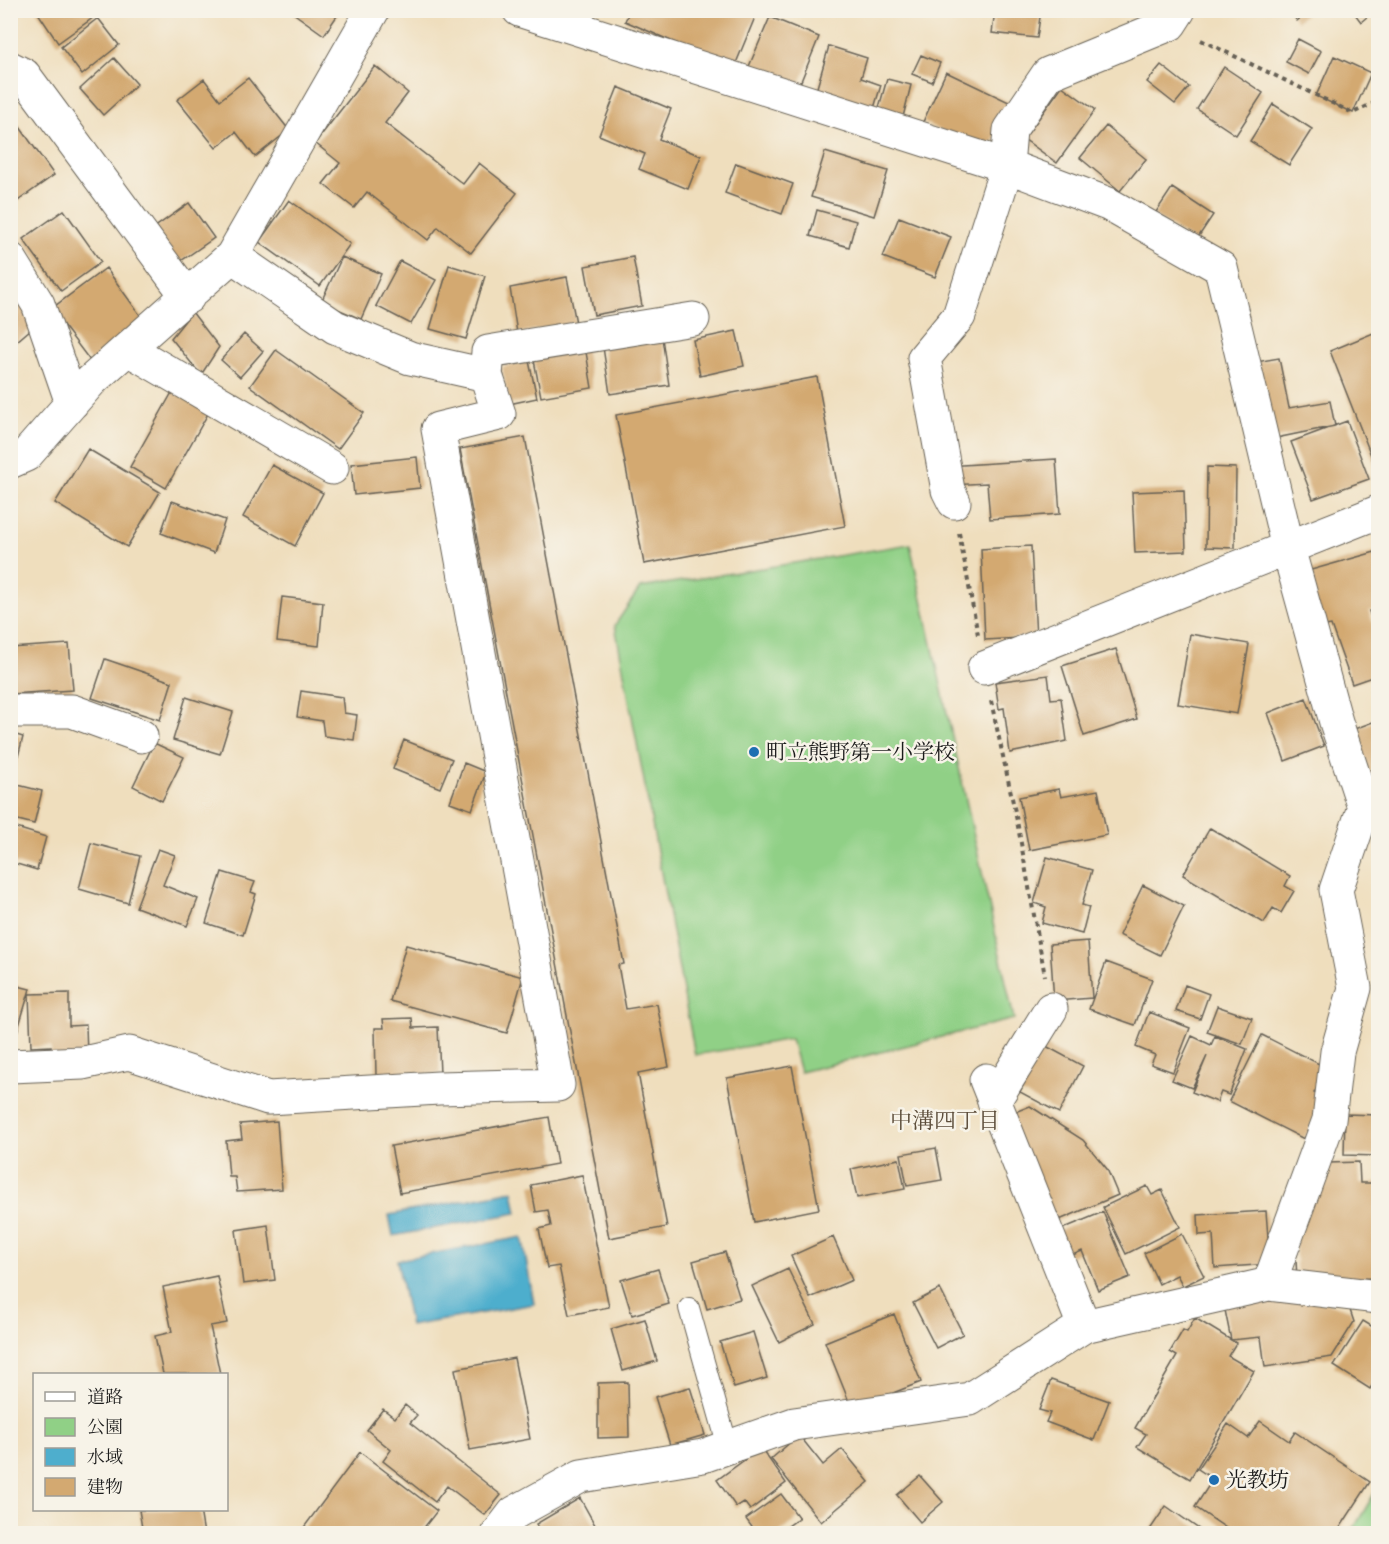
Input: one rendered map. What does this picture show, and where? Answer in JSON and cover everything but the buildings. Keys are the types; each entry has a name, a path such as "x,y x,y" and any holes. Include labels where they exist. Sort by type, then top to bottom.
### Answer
{"street":[{"path":"10,462 26,455 72,403 128,349 232,256 374,10"},
{"path":"519,10 1006,166 1108,204 1221,268 1288,548 1336,722 1364,807 1336,890 1356,988 1337,1052 1329,1120 1269,1284"},
{"path":"954,502 948,490 924,358 959,316 1006,166 1010,130 1048,74 1174,17"},
{"path":"10,68 24,75 188,297"},
{"path":"232,256 335,327 410,358 486,375"},
{"path":"10,260 38,304 72,403"},
{"path":"10,1066 83,1063 129,1053 268,1098 439,1088 558,1085 438,429 499,414 486,375 488,352 693,319"},
{"path":"128,349 332,468"},
{"path":"984,668 1378,512"},
{"path":"10,711 72,711 141,736"},
{"path":"1051,1009 990,1091 1084,1326"},
{"path":"498,1533 514,1513 581,1476 703,1456 794,1424 970,1399 1084,1326 1269,1284 1378,1296"}],"lane":[{"path":"688,1308 728,1447"}],"path":[{"path":"1174,17 1353,113 1378,100"},
{"path":"954,502 984,668 1017,820 1051,1009"}],"green space":[{"path":"910,544 1014,1019 800,1072 791,1039 695,1055 615,625 640,588"},
{"path":"1377,1489 1378,1533 1351,1533"}],"water":[{"path":"513,1191 517,1213 393,1236 389,1215"},
{"path":"522,1237 534,1304 410,1326 397,1260"}],"place":[{"name":"町立熊野第一小学校","path":"754,752"},
{"name":"光教坊","path":"1214,1480"}],"district":[{"name":"中溝四丁目","path":"945,1120"}]}
